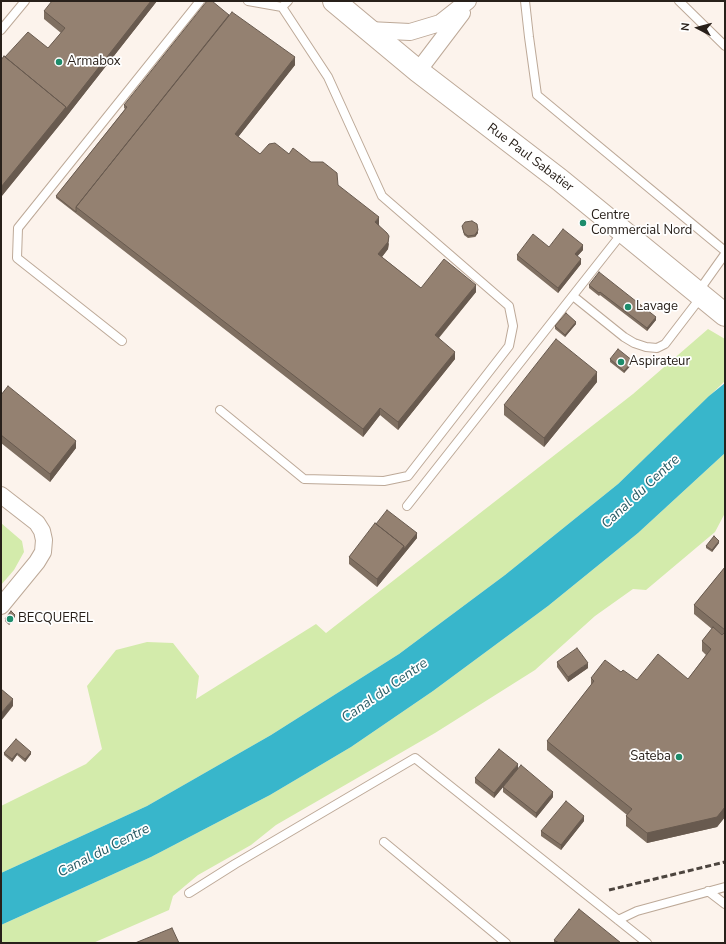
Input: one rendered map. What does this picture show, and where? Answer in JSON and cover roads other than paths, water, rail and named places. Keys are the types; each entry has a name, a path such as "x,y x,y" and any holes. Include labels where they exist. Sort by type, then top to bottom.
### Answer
{"main road":[{"name":"Rue Paul Sabatier","path":"334,1 418,71 560,180 725,315"}],"street":[{"path":"369,30 410,32 440,23 468,1"},
{"path":"418,71 471,1"},
{"path":"1,495 37,523 42,531 44,540 42,552 36,562 1,606"}],"lane":[{"path":"1,30 25,1"},
{"path":"122,341 17,258 18,228 200,1"},
{"path":"220,410 304,479 384,481 408,476 509,346 513,326 509,306 382,196 328,77 285,4 248,1"},
{"path":"525,1 537,95 725,251"},
{"path":"679,1 725,46"},
{"path":"407,506 624,232"},
{"path":"573,296 624,337 634,343 646,347 657,348 664,344 700,295 725,254"},
{"path":"189,893 235,864 414,758 647,943"},
{"path":"384,842 506,943"},
{"path":"618,920 637,911 725,887"},
{"path":"708,891 725,904"}],"water":[{"name":"Canal du Centre","path":"725,383 725,453 638,533 548,606 433,691 351,747 270,795 151,857 1,925 1,873 147,806 271,735 399,654 505,575 618,484 709,396"}],"railway":[{"path":"609,890 725,862"}],"place":[{"name":"Armabox","path":"59,62"},
{"name":"Centre Commercial Nord","path":"583,223"},
{"name":"Lavage","path":"628,307"},
{"name":"Aspirateur","path":"621,362"},
{"name":"BECQUEREL","path":"10,619"},
{"name":"Sateba","path":"679,757"}]}
